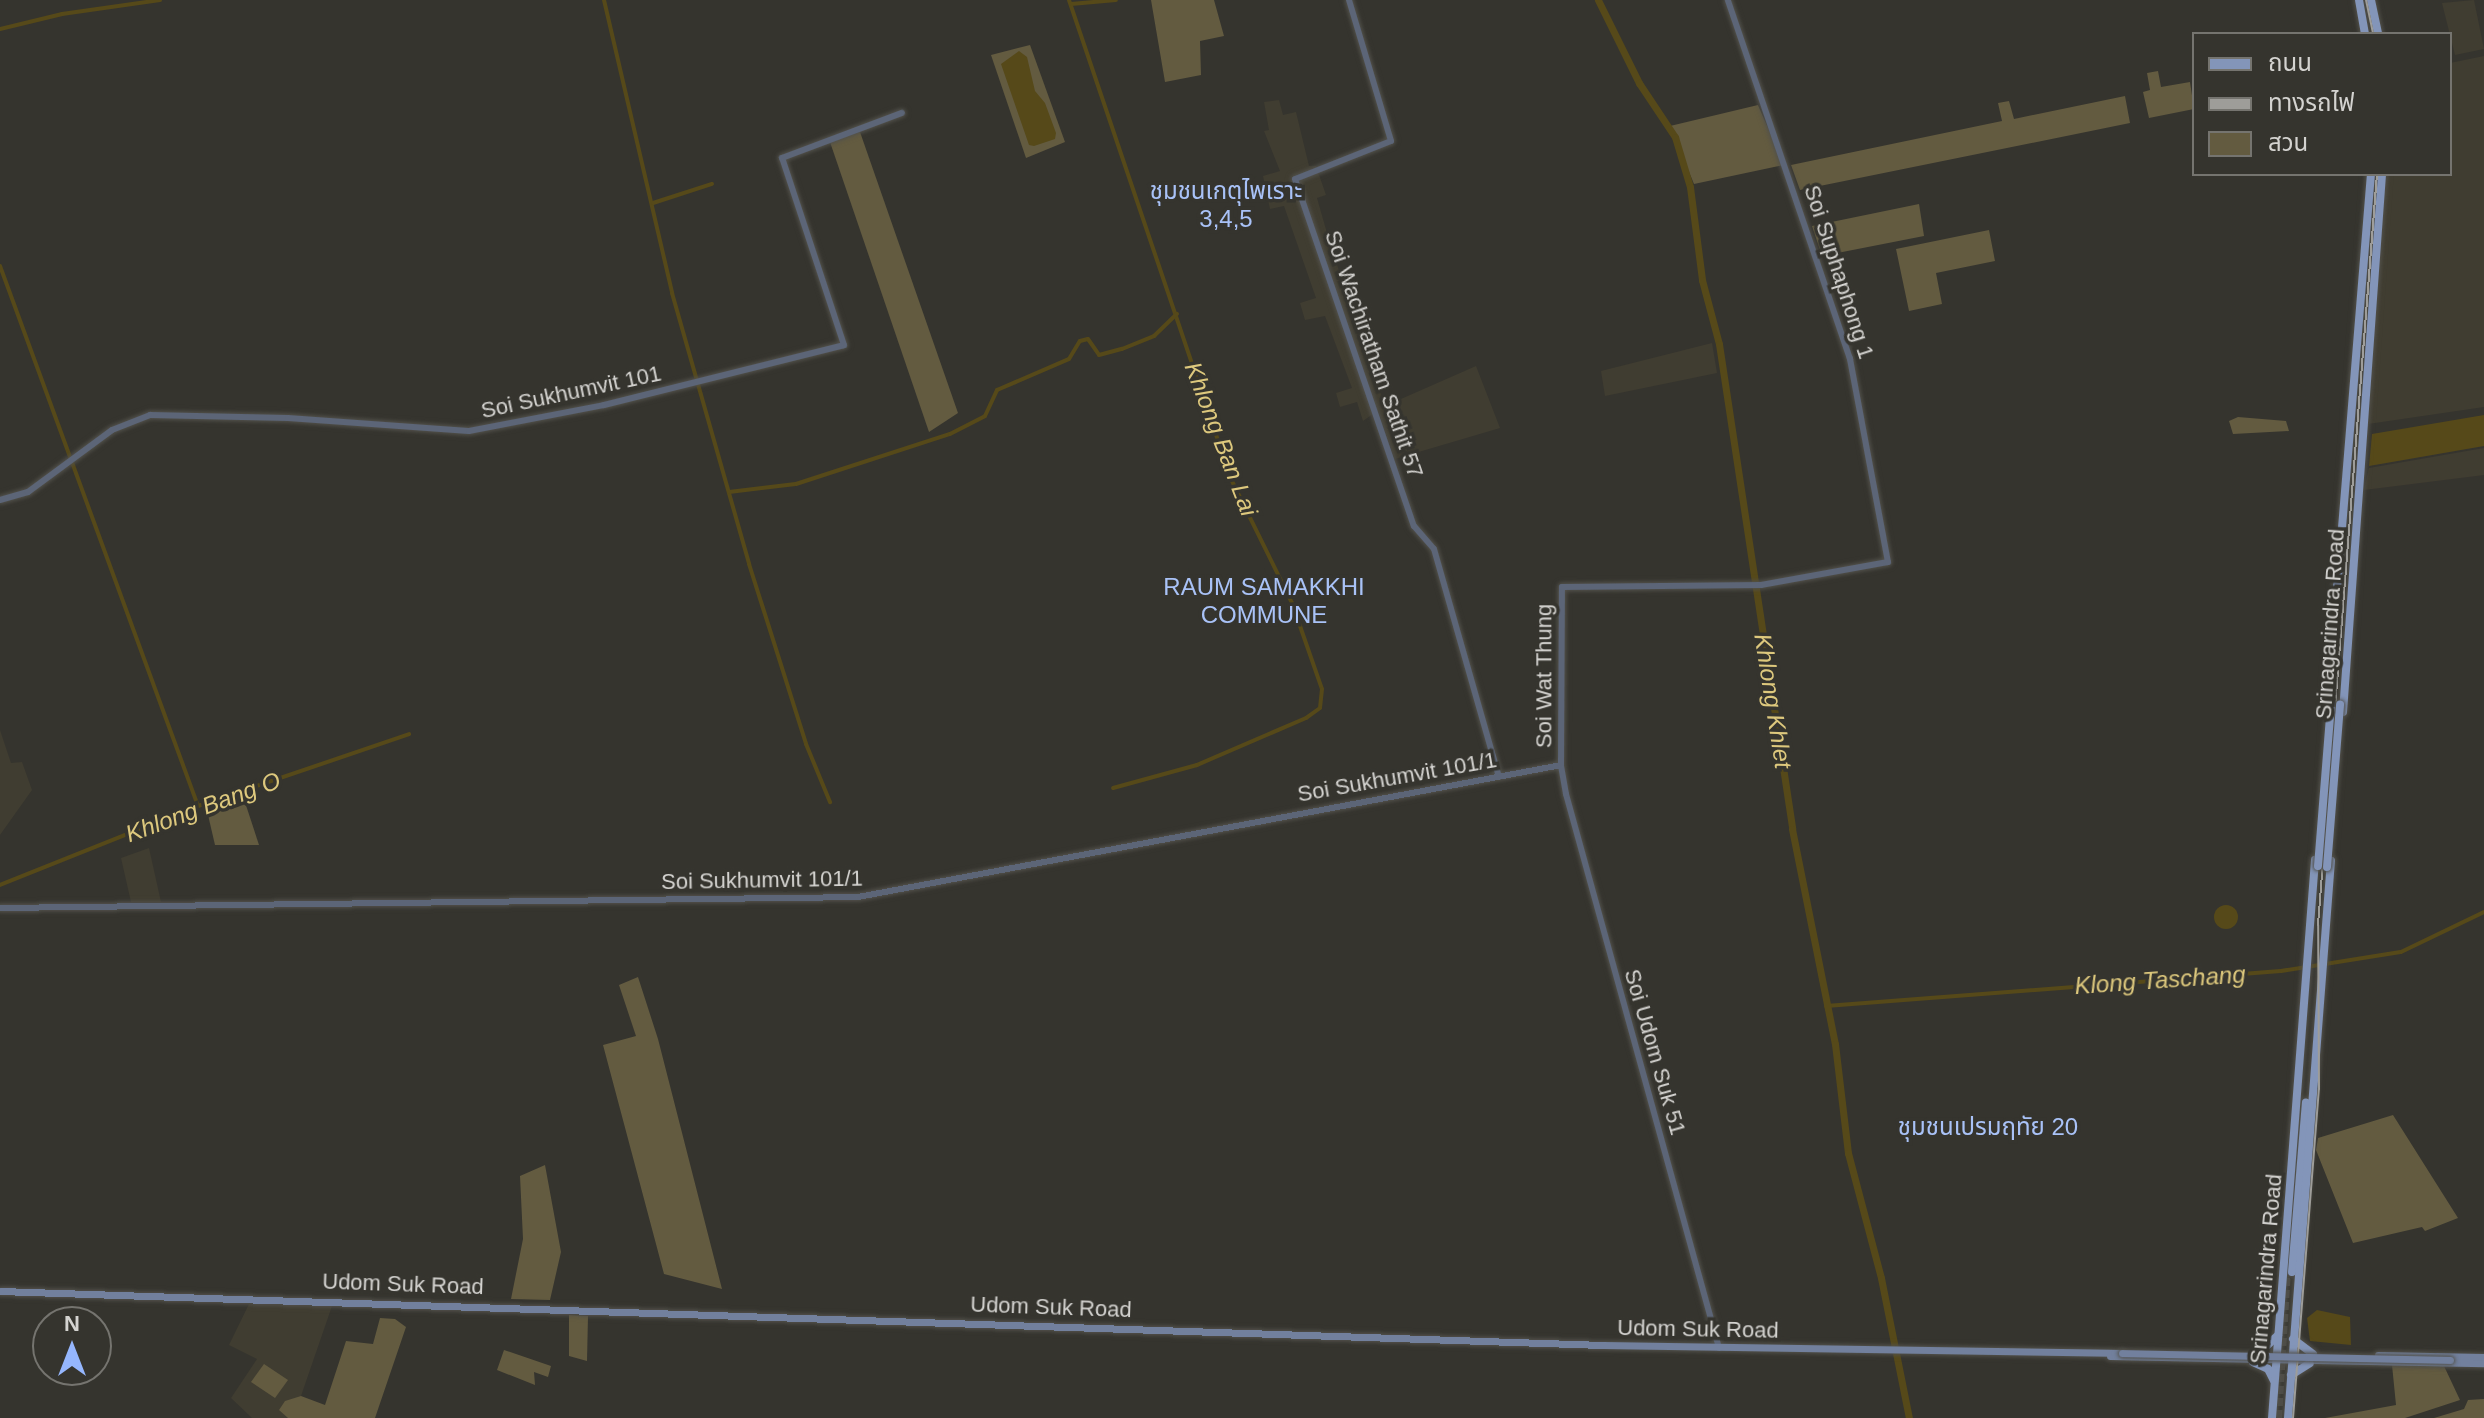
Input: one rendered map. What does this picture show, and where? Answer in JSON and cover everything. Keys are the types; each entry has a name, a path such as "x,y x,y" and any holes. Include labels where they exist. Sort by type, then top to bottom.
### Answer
{"main road":[{"path":"2359,0 2365,32"},
{"path":"2371,0 2378,32"},
{"name":"Srinagarindra Road","path":"2272,1418 2371,176"},
{"name":"Srinagarindra Road","path":"2288,1413 2382,176"},
{"path":"2311,943 2322,867 2335,704 2347,637"},
{"path":"2323,943 2322,867 2330,841 2334,639"},
{"path":"2326,729 2332,739 2341,731"},
{"path":"2317,843 2330,841"},
{"name":"Srinagarindra Road","path":"2300,1075 2290,1272 2306,1095 2313,1076"},
{"name":"Udom Suk Road","path":"0,1291 1719,1348 2484,1360"},
{"path":"2279,1307 2289,1315 2295,1306"},
{"path":"2259,1353 2278,1335"},
{"path":"2290,1376 2311,1358 2293,1339"},
{"name":"Udom Suk Road","path":"2100,1353 2116,1358 2217,1357 2259,1353 2277,1358"},
{"name":"Udom Suk Road","path":"2217,1357 2253,1362 2277,1358 2484,1360"},
{"path":"2253,1362 2268,1369 2275,1382"},
{"path":"2273,1407 2280,1402 2288,1413"}],"street":[{"name":"Soi Wachiratham Sathit 57","path":"1349,0 1391,141 1294,179 1414,526 1434,549 1499,777"},
{"name":"Soi Suphaphong 1","path":"1562,587 1757,585 1888,562 1850,359 1728,0"},
{"name":"Soi Sukhumvit 101","path":"0,500 28,492 118,426 159,414 469,431 614,403 844,345 782,158 902,113"},
{"name":"Soi Wat Thung","path":"1561,765 1562,587"},
{"name":"Soi Sukhumvit 101/1","path":"0,908 858,897 1561,765"},
{"name":"Soi Udom Suk 51","path":"1561,765 1719,1348"}],"shaded area":[{"path":"2474,0 2484,49 2455,55 2452,32 2449,32 2442,3"},
{"path":"1019,51 1027,57 1035,91 1045,103 1056,133 1055,139 1034,146 1029,145 1001,64"},
{"path":"2484,56 2484,407 2368,424 2385,176 2452,176 2452,63"},
{"path":"1279,100 1283,115 1296,112 1309,166 1316,166 1326,195 1317,198 1331,247 1385,406 1476,366 1500,428 1395,459 1378,410 1363,421 1357,402 1340,407 1336,393 1352,388 1325,316 1305,320 1300,303 1316,298 1284,206 1270,209 1263,176 1280,171 1264,131 1269,130 1264,102"},
{"path":"1712,343 1717,373 1605,396 1601,371"},
{"path":"2484,415 2484,446 2369,466 2372,434"},
{"path":"2484,448 2484,475 2364,490 2369,468"},
{"path":"0,730 11,763 22,762 32,790 0,835"},
{"path":"149,848 161,902 131,902 121,858"},
{"path":"2226,905 2235,908 2238,917 2235,926 2226,929 2217,926 2214,917 2217,908"},
{"path":"249,1304 332,1306 301,1396 319,1418 252,1418 231,1398 257,1359 229,1345"},
{"path":"2317,1310 2350,1317 2351,1345 2310,1341 2307,1318"}],"green space":[{"path":"1151,0 1214,0 1224,36 1200,41 1201,75 1165,82"},
{"path":"1030,45 1065,142 1026,158 991,55"},
{"path":"2158,71 2161,87 2190,82 2192,109 2149,118 2143,92 2150,90 2147,73"},
{"path":"2125,96 2130,123 1800,190 1791,165 2002,121 1998,103 2009,101 2014,119"},
{"path":"1758,105 1784,165 1694,184 1670,126"},
{"path":"860,132 958,413 929,432 830,142"},
{"path":"1919,204 1924,236 1822,256 1812,226"},
{"path":"1989,230 1995,261 1936,273 1942,304 1909,311 1896,249"},
{"path":"2238,417 2286,421 2289,431 2233,434 2229,421"},
{"path":"241,790 259,845 215,845 205,802"},
{"path":"638,977 658,1039 722,1289 664,1274 603,1045 636,1036 619,985"},
{"path":"2393,1115 2458,1218 2425,1231 2422,1227 2353,1243 2316,1150 2318,1138"},
{"path":"545,1165 561,1252 550,1300 511,1299 523,1239 520,1176"},
{"path":"569,1315 588,1316 587,1361 569,1356"},
{"path":"380,1318 395,1319 406,1327 375,1418 288,1418 279,1410 285,1401 301,1396 325,1405 346,1341 373,1344"},
{"path":"504,1350 551,1366 548,1377 534,1372 535,1385 497,1370"},
{"path":"264,1364 288,1380 275,1398 251,1382"},
{"path":"2392,1365 2444,1366 2460,1400 2405,1418 2325,1418 2396,1405"},
{"path":"2484,1399 2484,1418 2434,1418 2464,1409 2468,1400"}],"waterway":[{"path":"0,29 62,14 160,0"},
{"path":"604,0 672,293 749,564 806,744 830,802"},
{"name":"Khlong Ban Lai","path":"1069,0 1231,479 1292,603 1322,689 1320,708 1306,718 1197,765 1113,788"},
{"path":"1071,4 1116,0"},
{"name":"Khlong Khlet","path":"1598,0 1639,83 1675,137 1690,187 1702,280 1719,344 1792,829 1835,1044 1848,1153 1881,1278 1909,1418"},
{"path":"653,203 712,184"},
{"path":"0,266 198,806"},
{"path":"729,492 796,484 950,434 985,416 997,390 1069,359 1080,341 1088,339 1099,355 1122,349 1154,336 1177,314"},
{"name":"Khlong Bang O","path":"0,885 198,806 409,734"},
{"name":"Klong Taschang","path":"1826,1006 2281,971 2401,952 2484,912"}],"tunnel":[{"path":"2278,1418 2287,1272"}],"railway":[{"path":"2366,0 2373,32"},
{"path":"2293,1418 2319,1089 2318,925 2377,176"}],"district":[{"name":"ชุมชนเกตุไพเราะ 3,4,5","path":"1226,205"},
{"name":"RAUM SAMAKKHI COMMUNE","path":"1264,601"},
{"name":"ชุมชนเปรมฤทัย 20","path":"1988,1127"}]}
